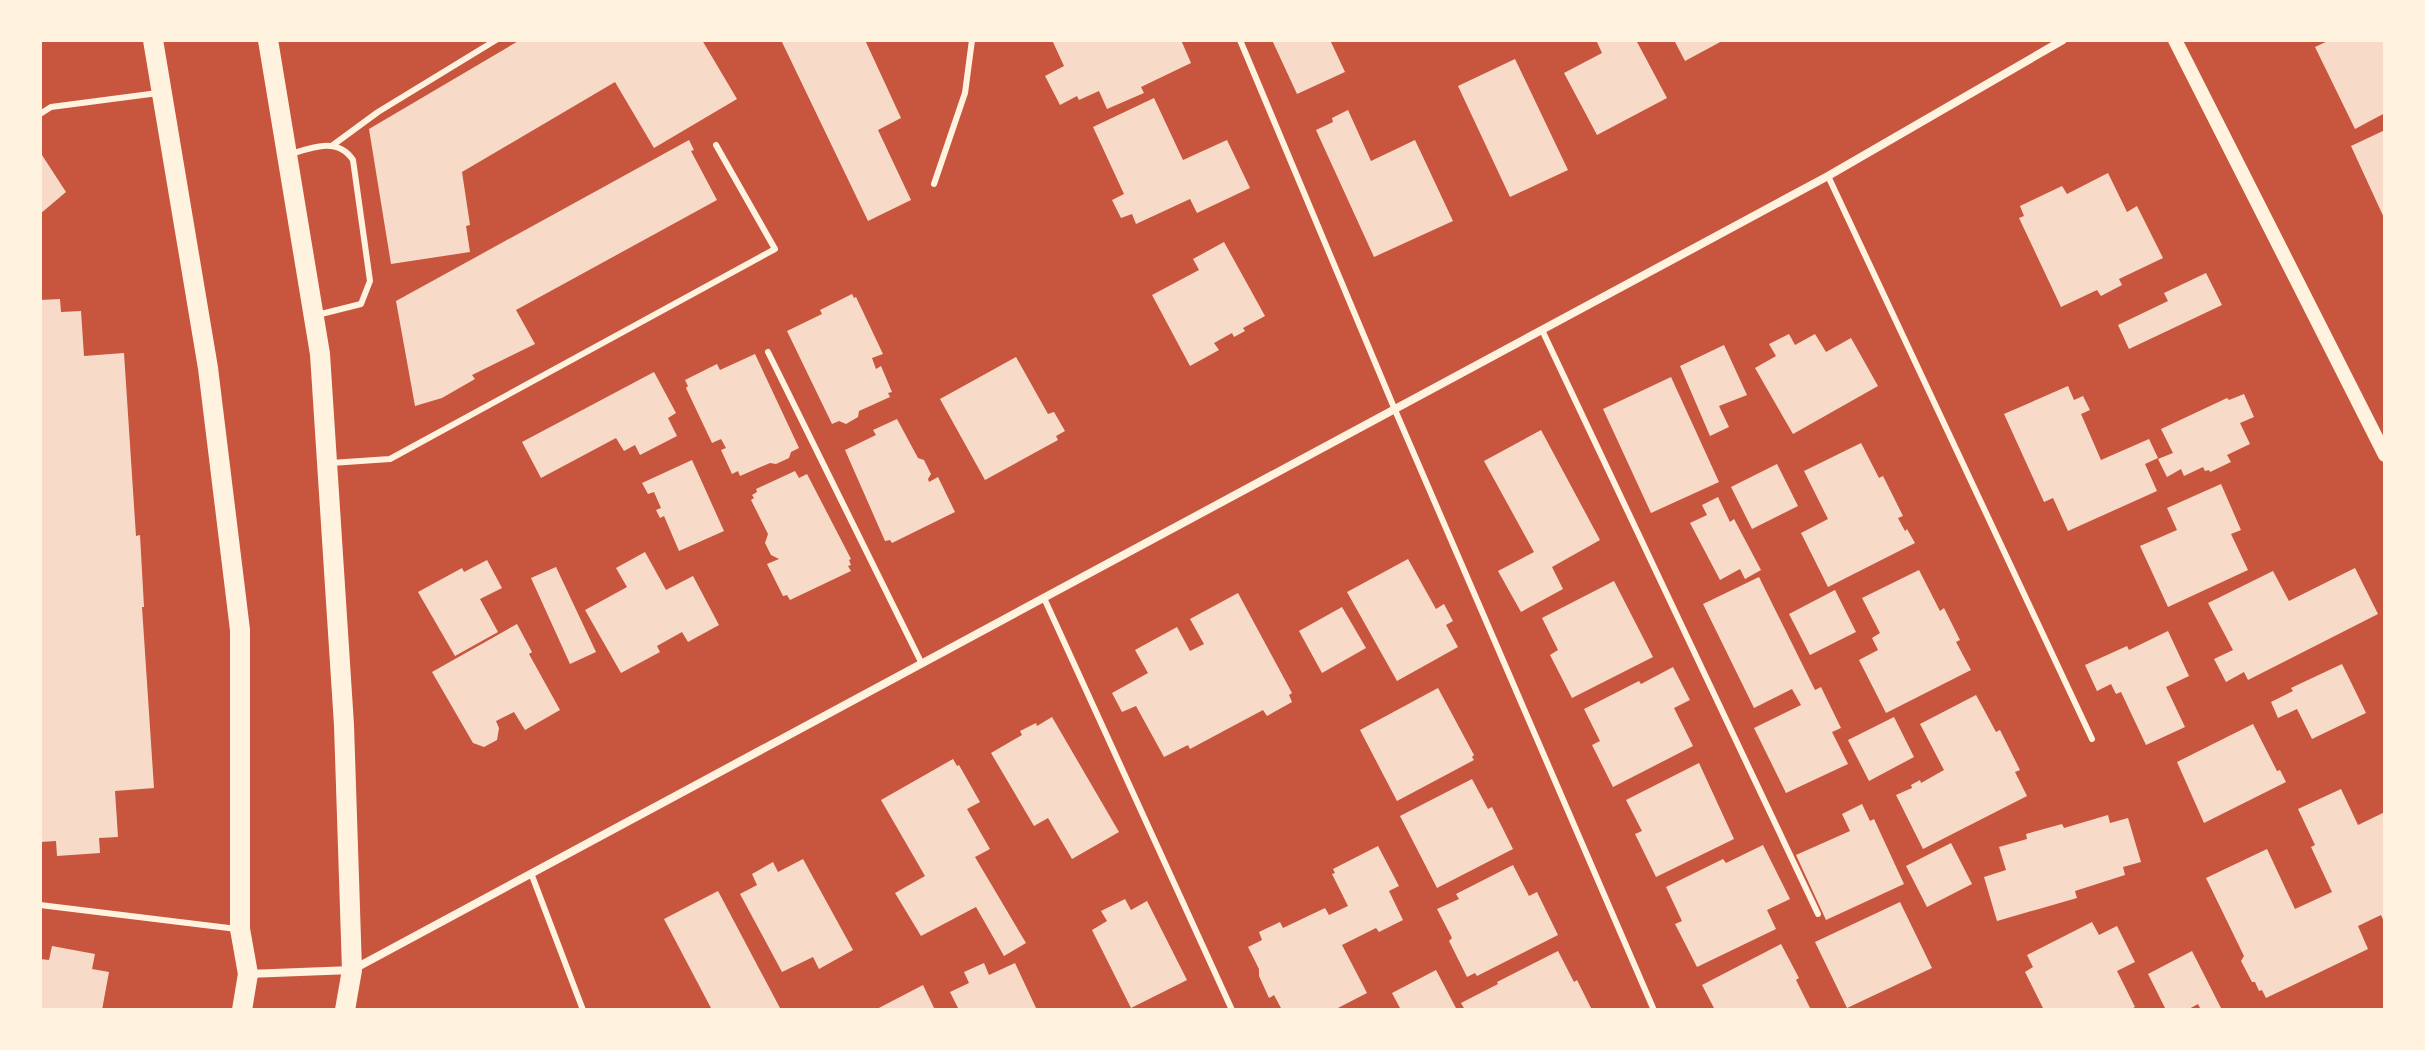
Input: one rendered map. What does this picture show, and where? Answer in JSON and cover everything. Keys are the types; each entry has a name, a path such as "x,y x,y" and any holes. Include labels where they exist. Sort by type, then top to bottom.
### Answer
{"main road":[{"path":"153,40 208,368 240,630 240,929 248,974 242,1010"},
{"path":"268,40 320,354 344,725 352,970 345,1010"}],"street":[{"path":"248,974 352,970 1828,176 2063,40"},
{"path":"2175,40 2385,455"}],"lane":[{"path":"333,145 378,112 496,40"},
{"path":"934,184 965,93 972,40"},
{"path":"1240,40 1395,410 1653,1008"},
{"path":"40,114 51,107 162,93"},
{"path":"287,155 333,145 347,151 353,160 370,281 361,304 313,315"},
{"path":"327,463 390,459 775,249 716,145"},
{"path":"1828,176 2092,739"},
{"path":"1542,330 1818,914"},
{"path":"768,352 922,664"},
{"path":"1044,598 1232,1010"},
{"path":"531,873 583,1010"},
{"path":"40,905 240,929"}],"building":[{"path":"520,40 702,40 737,99 654,148 615,82 462,172 470,225 466,226 470,252 391,264 369,129"},
{"path":"781,40 865,40 901,118 878,130 911,200 868,221"},
{"path":"1052,40 1181,40 1191,63 1141,87 1144,93 1107,109 1099,91 1079,100 1077,96 1060,105 1045,76 1064,66"},
{"path":"1272,40 1330,40 1345,72 1297,94"},
{"path":"1596,40 1636,40 1667,98 1597,135 1564,73 1602,53"},
{"path":"1674,40 1724,40 1685,61"},
{"path":"2330,40 2385,40 2385,113 2355,129 2315,47"},
{"path":"1515,59 1568,170 1510,197 1458,86"},
{"path":"1154,98 1183,160 1227,140 1250,188 1197,213 1190,199 1136,224 1132,214 1121,218 1112,200 1124,194 1093,127"},
{"path":"1348,110 1371,161 1415,140 1453,221 1374,257 1316,130"},
{"path":"2385,130 2385,220 2351,146"},
{"path":"689,140 694,150 691,151 717,200 516,310 535,344 472,375 475,379 442,398 415,406 396,301"},
{"path":"40,152 66,192 40,214"},
{"path":"2108,173 2127,212 2137,206 2163,258 2119,279 2122,285 2101,296 2097,290 2061,307 2019,218 2024,216 2020,206 2062,186 2067,194"},
{"path":"1224,242 1265,316 1243,328 1245,331 1234,337 1232,333 1214,343 1219,350 1190,366 1152,295 1199,270 1193,259"},
{"path":"2206,273 2222,305 2129,349 2118,325 2168,301 2164,293"},
{"path":"852,294 883,354 872,358 876,369 881,366 892,392 888,393 890,397 859,411 858,417 846,424 839,421 832,424 787,331 822,314 820,310"},
{"path":"60,299 61,312 81,311 84,356 124,353 136,536 140,535 154,788 115,791 118,837 99,838 100,853 57,856 56,841 40,842 40,300"},
{"path":"1789,334 1795,345 1815,334 1826,352 1851,338 1878,386 1793,434 1755,368 1776,356 1769,344"},
{"path":"1724,345 1747,395 1719,406 1729,427 1710,436 1680,366"},
{"path":"755,354 799,448 791,452 789,458 740,476 738,471 732,474 721,450 726,448 721,439 712,443 685,380 717,364 720,370"},
{"path":"1016,357 1048,414 1054,412 1065,431 1056,436 1058,440 985,480 940,399"},
{"path":"654,372 676,413 668,418 677,436 640,455 635,445 624,451 616,438 541,478 522,442"},
{"path":"1671,377 1719,482 1651,513 1603,409"},
{"path":"2068,386 2074,400 2083,396 2090,410 2081,414 2101,460 2149,439 2158,458 2145,464 2157,491 2068,531 2053,498 2044,502 2004,414"},
{"path":"2244,394 2254,417 2240,423 2250,444 2227,455 2231,462 2210,472 2203,467 2184,476 2181,469 2167,477 2158,459 2173,453 2161,429 2227,398 2229,400"},
{"path":"897,419 918,458 924,460 931,474 929,482 938,477 955,512 892,543 885,541 845,450 876,435 873,430"},
{"path":"1541,430 1600,540 1552,567 1563,589 1521,612 1498,571 1534,552 1484,461"},
{"path":"1861,443 1879,478 1883,476 1903,516 1898,518 1915,543 1828,587 1801,533 1828,519 1804,471"},
{"path":"692,460 724,531 679,551 664,516 660,518 656,510 661,508 654,492 648,494 642,483"},
{"path":"1777,464 1798,506 1752,529 1731,487"},
{"path":"795,471 799,478 807,474 851,559 848,566 851,571 790,600 787,595 783,596 767,564 779,559 771,555 765,543 768,534 751,500 756,489"},
{"path":"2221,484 2241,530 2231,534 2248,570 2168,607 2140,546 2177,530 2167,508"},
{"path":"1718,497 1730,522 1734,519 1761,570 1745,579 1740,569 1720,580 1690,523 1707,515 1702,505"},
{"path":"645,552 666,590 693,576 719,625 688,642 682,632 657,646 660,652 621,673 585,610 627,587 616,568"},
{"path":"1408,559 1436,609 1444,604 1453,621 1446,625 1458,647 1397,681 1347,592"},
{"path":"487,560 502,588 480,599 498,632 455,656 418,592 462,568 464,572"},
{"path":"556,567 596,652 570,664 531,578"},
{"path":"2355,568 2378,614 2248,680 2244,672 2226,682 2214,659 2233,650 2208,603 2273,571 2289,601"},
{"path":"1919,570 1940,611 1944,608 1960,640 1956,642 1971,670 1886,713 1859,660 1878,650 1872,638 1880,633 1862,598"},
{"path":"1759,577 1815,690 1821,687 1841,728 1832,732 1848,764 1786,793 1754,728 1801,705 1792,689 1754,708 1703,604"},
{"path":"1614,581 1653,657 1572,698 1550,655 1558,650 1542,618"},
{"path":"1835,590 1856,632 1810,655 1789,614"},
{"path":"1238,593 1292,693 1289,695 1292,702 1267,716 1263,710 1190,749 1188,745 1164,757 1136,706 1122,712 1112,693 1148,673 1135,650 1177,627 1190,651 1204,644 1190,619"},
{"path":"1342,607 1366,648 1322,673 1299,631"},
{"path":"517,624 532,652 529,654 560,710 525,730 514,712 496,721 499,728 497,740 484,747 473,743 432,672"},
{"path":"2168,631 2189,676 2166,687 2185,727 2146,745 2121,692 2116,694 2111,684 2097,691 2085,665 2127,646 2129,650"},
{"path":"2342,664 2366,713 2312,739 2297,709 2278,718 2271,702 2293,691 2291,688"},
{"path":"1673,667 1690,700 1674,708 1693,746 1613,787 1592,745 1600,741 1584,709"},
{"path":"1438,688 1474,760 1397,801 1360,730"},
{"path":"1976,695 1996,732 2000,730 2020,770 2015,772 2027,796 1923,849 1896,795 1944,770 1920,724"},
{"path":"1052,717 1119,832 1072,859 1048,818 1034,826 991,753 1022,735 1020,731"},
{"path":"1894,717 1914,757 1869,781 1848,740"},
{"path":"2253,724 2286,782 2204,823 2177,762"},
{"path":"953,759 980,802 967,809 990,849 975,857 1026,943 1004,956 976,907 921,936 895,893 925,876 881,800"},
{"path":"1699,763 1734,839 1656,877 1635,834 1642,831 1626,800"},
{"path":"1472,779 1488,809 1492,807 1513,849 1437,888 1400,816"},
{"path":"2341,789 2358,825 2385,812 2385,924 2381,915 2358,926 2368,949 2266,998 2252,982 2241,961 2244,956 2206,878 2267,849 2295,909 2332,892 2298,809"},
{"path":"1862,804 1870,821 1874,819 1904,884 1826,920 1796,855 1850,831 1842,814"},
{"path":"2108,815 2110,823 2128,818 2141,862 2123,867 2125,875 2075,891 2077,898 1997,921 1984,877 2006,870 1999,847 2027,839 2026,834 2062,824 2064,828"},
{"path":"1951,843 1972,884 1927,907 1906,866"},
{"path":"1763,845 1790,899 1767,910 1776,929 1697,967 1675,924 1682,921 1666,887 1723,859 1726,863"},
{"path":"1378,846 1399,886 1389,891 1403,920 1379,932 1376,928 1342,945 1367,993 1334,1010 1282,1010 1274,995 1269,998 1248,947 1262,940 1259,932 1280,922 1283,928 1325,908 1329,915 1348,906 1332,874 1335,873 1333,869"},
{"path":"803,859 853,950 819,969 813,957 782,972 740,894 757,885 752,874 773,862 778,872"},
{"path":"1513,865 1529,896 1537,892 1558,935 1477,976 1475,973 1467,977 1437,909 1459,899 1456,894"},
{"path":"718,891 781,1010 712,1010 664,919"},
{"path":"1125,899 1131,910 1147,901 1187,980 1131,1008 1092,930 1107,921 1101,911"},
{"path":"1900,902 1932,968 1847,1008 1815,942"},
{"path":"2092,922 2099,935 2117,926 2135,962 2117,971 2135,1007 2129,1010 2044,1010 2025,972 2033,967 2027,955"},
{"path":"1781,944 1811,1010 1715,1010 1702,985"},
{"path":"52,946 95,954 92,969 109,972 102,1010 40,1010 40,959 49,960"},
{"path":"1558,951 1592,1010 1465,1010 1461,1003"},
{"path":"2192,951 2222,1010 2201,1010 2198,1004 2187,1010 2166,1010 2148,974"},
{"path":"984,963 989,975 1015,963 1037,1010 959,1010 950,992 969,983 964,972"},
{"path":"1436,970 1457,1010 1401,1010 1392,993"},
{"path":"923,985 935,1010 875,1010"}]}
